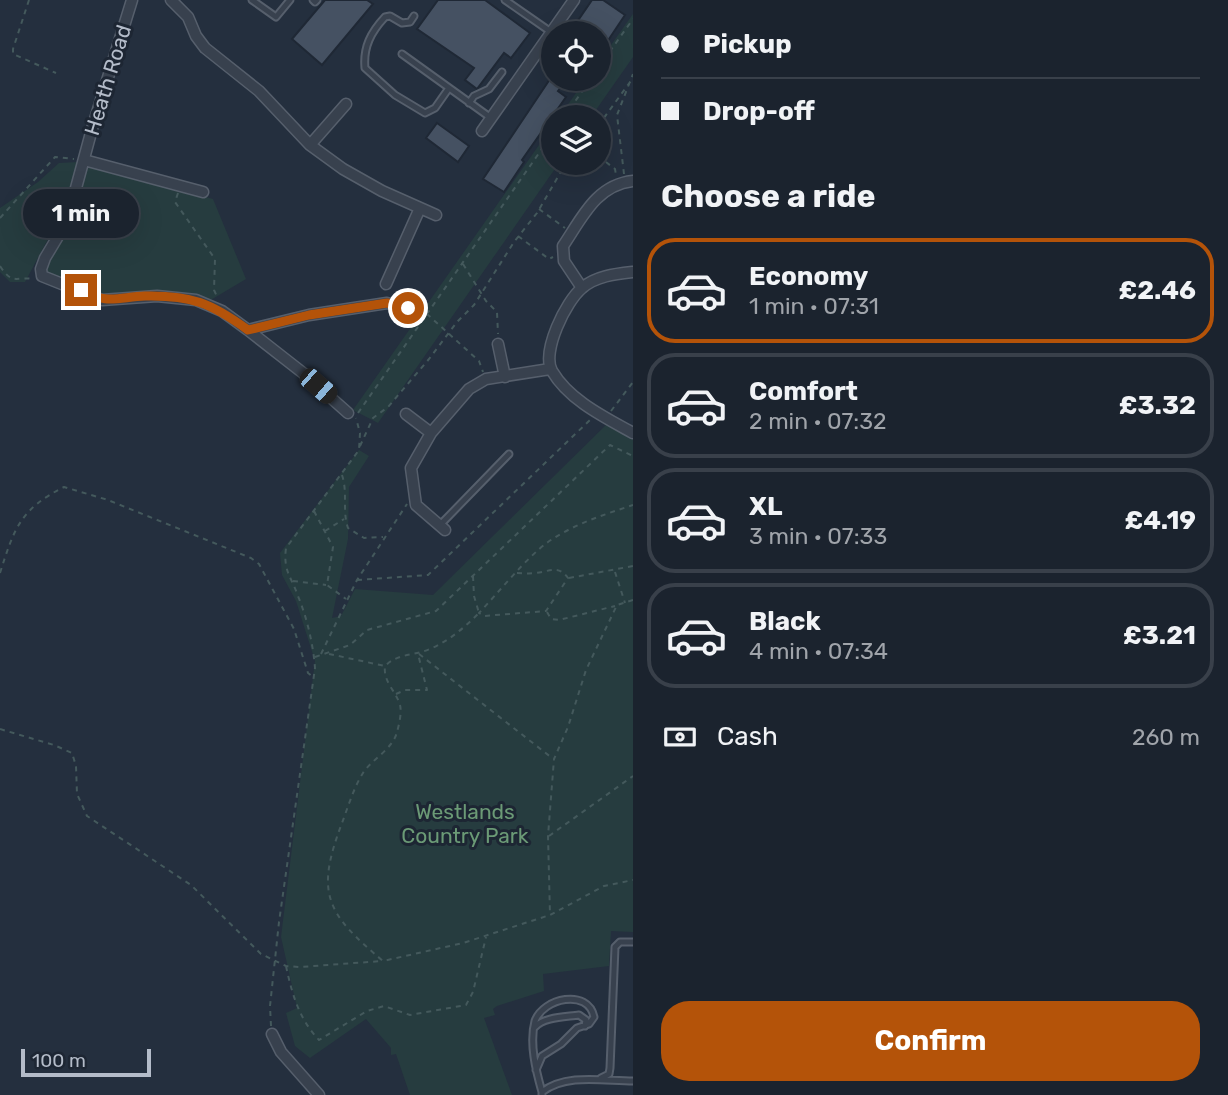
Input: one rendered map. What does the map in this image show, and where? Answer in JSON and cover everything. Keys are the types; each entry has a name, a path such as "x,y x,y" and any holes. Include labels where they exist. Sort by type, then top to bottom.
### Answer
{"street":[{"name":"Heath Road","path":"46,280 41,269 72,213 83,160 132,0"},
{"path":"171,0 188,17 196,36 205,48 259,91 310,145 343,169 382,191 436,215"},
{"path":"559,21 574,0"},
{"path":"482,131 541,46"},
{"path":"310,145 346,104"},
{"path":"83,160 203,192"},
{"path":"582,288 564,261 562,246 598,197 607,188 625,182"},
{"path":"386,284 420,208"},
{"path":"633,272 606,276 582,288 568,303 550,349 550,369 577,400 633,433"},
{"path":"46,280 70,286 102,300 141,296 179,297 209,304 225,313 303,373 348,413"},
{"path":"248,330 309,315 387,303 408,308"},
{"path":"498,344 505,377"},
{"path":"442,527 416,505 414,495 411,467 431,433 469,389 486,379 550,369"},
{"path":"405,414 431,433"},
{"path":"272,1034 281,1052 319,1095"}],"lane":[{"path":"252,0 276,17 290,0"},
{"path":"508,1 541,24"},
{"path":"414,16 410,22 402,23 390,16 385,17 368,42 363,55 365,68 395,95 425,113 440,104 449,88"},
{"path":"402,54 491,118"},
{"path":"469,103 474,96 489,89 502,72"},
{"path":"442,527 509,454"},
{"path":"601,1078 609,1074 611,1068 615,947 620,942 633,942"},
{"path":"536,1070 542,1056 561,1044 576,1028 589,1024 594,1017 586,1002 574,998 548,1006 540,1013 535,1027 534,1052 536,1070 542,1094"},
{"path":"535,1027 545,1021 579,1015 585,1017 584,1026"},
{"path":"542,1094 550,1085 601,1078 633,1081"}],"path":[{"path":"29,0 13,54 56,73"},
{"path":"611,50 633,19"},
{"path":"611,107 633,76"},
{"path":"625,182 617,115 633,76"},
{"path":"359,448 360,433 356,416 366,398 395,362 426,313 541,150"},
{"path":"0,218 55,157 83,160"},
{"path":"611,166 625,182"},
{"path":"272,1034 270,1006 279,922 314,657 308,627 284,564 285,548 359,448 373,418 388,407 474,305 559,175"},
{"path":"181,186 175,202 215,259 214,290 225,313"},
{"path":"539,209 572,233"},
{"path":"518,236 549,259 562,250"},
{"path":"462,263 497,312 498,344"},
{"path":"0,266 9,278 15,280 32,278 44,283 46,280"},
{"path":"426,313 479,361 486,379"},
{"path":"357,580 428,575 603,415 633,382"},
{"path":"348,413 360,433"},
{"path":"314,657 350,645 367,630 436,611 610,445 633,456"},
{"path":"341,474 346,487 345,519 348,528 364,538 384,537"},
{"path":"0,573 16,527 25,514 64,488 85,492 251,558 267,576 284,608 308,673 313,677"},
{"path":"321,656 357,580 414,495"},
{"path":"385,666 401,655 418,653 451,637 480,613 545,544 574,526 633,505"},
{"path":"314,509 333,548 327,585"},
{"path":"325,532 345,519"},
{"path":"546,611 568,578 633,566"},
{"path":"517,573 536,573 556,568 563,571 568,578"},
{"path":"614,571 625,603"},
{"path":"472,576 474,596 480,613 484,616 546,611"},
{"path":"292,581 327,585 347,600"},
{"path":"546,611 551,619 559,620 633,600"},
{"path":"550,915 548,836 554,759 568,727 586,670 617,605"},
{"path":"418,653 554,759"},
{"path":"395,695 405,691 427,690 418,653"},
{"path":"328,654 385,666"},
{"path":"383,961 358,940 337,916 328,898 327,877 332,850 363,772 396,735 401,706 387,681 385,666"},
{"path":"0,729 54,745 72,754 76,766 77,794 87,816 191,885 251,946 286,966 383,961 463,943 550,915 604,886 633,880"},
{"path":"548,836 633,776"},
{"path":"286,966 295,1004 310,1031 319,1040 367,1012 384,1006 410,1015 466,1005 473,992 486,936"}],"green space":[{"path":"633,14 633,57 611,88 611,45"},
{"path":"577,91 609,91 599,105 568,105"},
{"path":"541,142 541,175 551,175 378,423 353,410"},
{"path":"78,162 64,220 47,241 25,282 10,282 0,272 0,208 38,182 59,163"},
{"path":"86,163 213,199 246,279 209,301 115,300 46,280 45,258 66,226"},
{"name":"Westlands Country Park","path":"607,424 633,438 633,932 611,931 609,966 543,974 544,991 497,1006 493,1009 495,1015 484,1018 512,1095 410,1095 396,1054 391,1055 391,1048 366,1019 310,1058 295,1046 286,1013 297,1008 281,937 315,661 296,601 282,575 280,553 359,450 369,456 349,487 348,539 332,618 341,616 355,589 433,595"}],"building":[{"path":"325,0 367,0 373,4 322,65 292,39"},
{"path":"438,0 485,0 530,33 511,58 504,53 477,89 465,80 474,68 417,29"},
{"path":"592,0 603,0 625,15 611,36 611,21 578,21"},
{"path":"542,91 558,91 566,97 560,105 541,105 541,133 504,192 483,179"},
{"path":"437,123 469,146 458,162 426,138"}],"route":[{"path":"81,290 102,300 157,296 195,300 222,311 248,330 309,315 387,303 408,308"}]}
